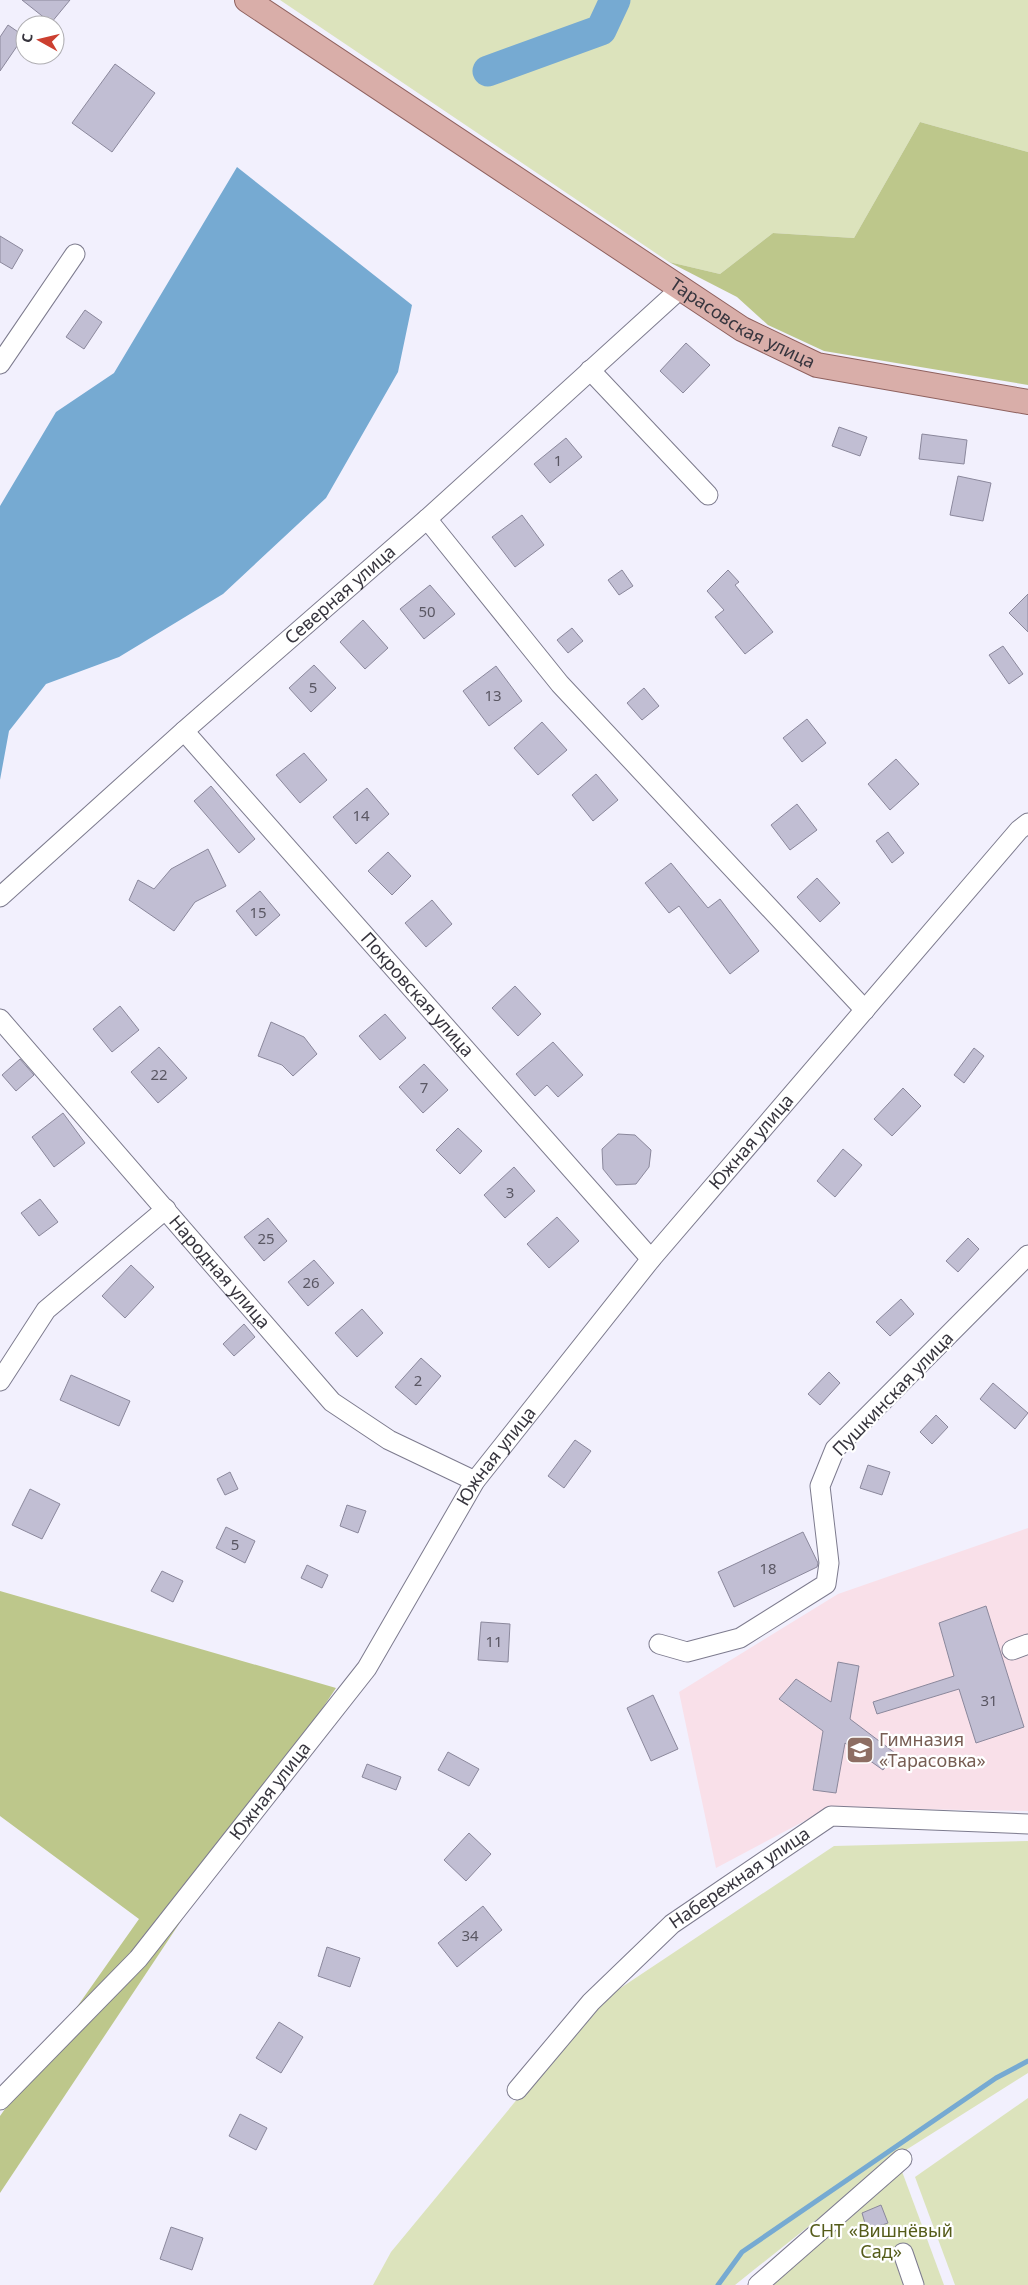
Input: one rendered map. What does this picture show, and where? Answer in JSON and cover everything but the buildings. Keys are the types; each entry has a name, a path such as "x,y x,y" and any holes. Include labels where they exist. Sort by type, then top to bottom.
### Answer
{"main road":[{"name":"Тарасовская улица","path":"247,0 680,290 742,329 817,365 1028,402"}],"street":[{"path":"0,364 74,254"},
{"name":"Северная улица","path":"0,897 184,731 427,519 680,290"},
{"path":"590,370 708,496"},
{"path":"427,519 560,684 865,1010"},
{"name":"Покровская улица","path":"184,731 651,1259"},
{"name":"Южная улица","path":"0,2100 138,1959 367,1668 475,1481 651,1259 1023,827"},
{"name":"Народная улица","path":"0,1019 332,1402 389,1440 475,1481"},
{"path":"0,1381 46,1310 166,1209"},
{"name":"Пушкинская улица","path":"659,1644 687,1652 740,1638 826,1584 829,1562 820,1486 835,1449 1028,1255"},
{"name":"Набережная улица","path":"517,2090 591,2002 672,1924 831,1816 1028,1824"},
{"path":"758,2285 902,2159"},
{"path":"903,2253 914,2285"}],"shaded area":[{"name":"Гимназия «Тарасовка»","path":"1028,1528 1028,1811 829,1808 716,1868 679,1692 838,1594"}],"green space":[{"path":"280,0 1028,0 1028,152 920,122 854,238 773,233 720,274 669,262"},
{"path":"920,122 1028,152 1028,385 824,351 768,325 737,297 669,262 720,274 773,233 854,238"},
{"path":"0,1591 336,1688 0,2193 0,2116 139,1919 0,1816"},
{"path":"1028,1841 1028,2073 898,2155 735,2285 373,2285 391,2252 595,2005 834,1846"},
{"path":"1028,2098 1028,2285 955,2285 915,2177"},
{"name":"СНТ «Вишнёвый Сад»","path":"900,2166 944,2285 769,2285"}],"water":[{"path":"237,167 412,305 398,372 326,498 223,594 119,657 46,684 9,731 0,780 0,506 56,412 114,373"}],"waterway":[{"path":"488,71 601,30 615,0"},
{"path":"718,2285 742,2252 996,2078 1028,2061"}],"place":[{"name":"Гимназия «Тарасовка»","path":"860,1750"}]}
